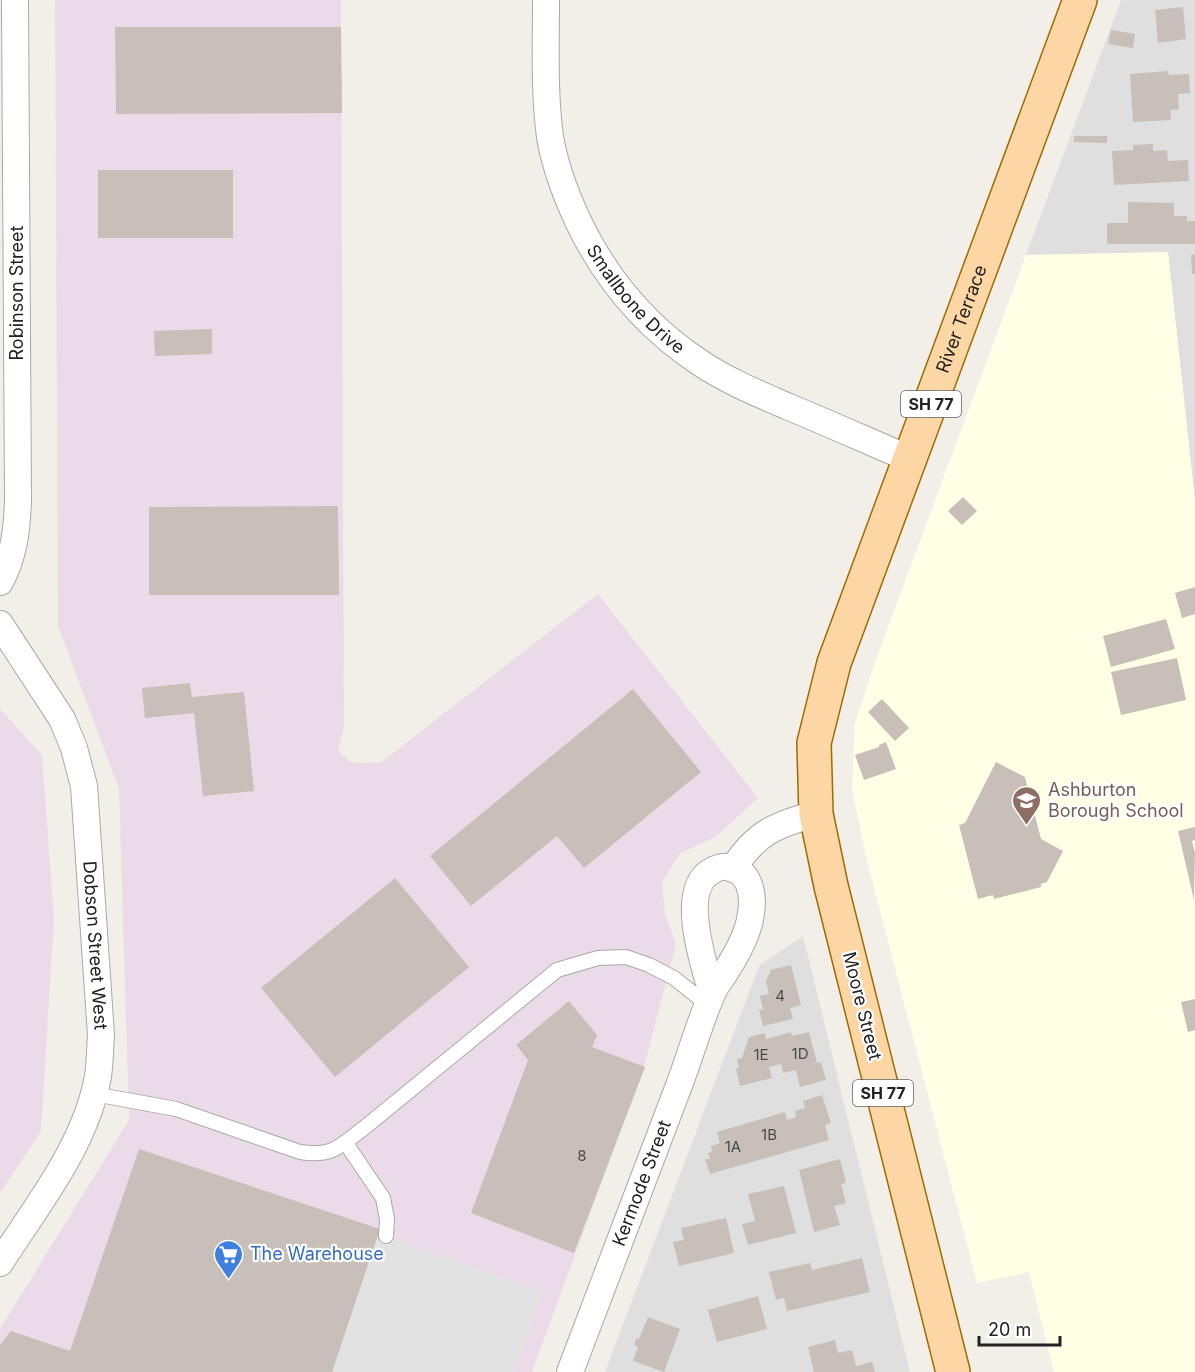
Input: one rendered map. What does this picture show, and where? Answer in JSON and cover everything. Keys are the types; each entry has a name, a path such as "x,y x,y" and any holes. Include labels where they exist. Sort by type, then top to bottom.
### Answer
{"main road":[{"name":"River Terrace","path":"816,814 814,743 834,663 1080,0"},
{"name":"Moore Street","path":"816,814 831,886 953,1372"}],"street":[{"name":"Robinson Street","path":"0,582 13,549 18,500 15,0"},
{"name":"Smallbone Drive","path":"546,0 550,137 559,174 573,211 612,279 639,311 667,338 700,363 744,387 910,459"},
{"name":"Dobson Street West","path":"0,624 62,719 74,748 84,786 100,1024 98,1074 85,1121 66,1158 0,1263"},
{"path":"710,999 696,937 696,899 700,885 706,875 724,867 733,868 745,849 763,835 786,822 816,814"},
{"name":"Kermode Street","path":"570,1372 710,999 738,951 751,914 752,896 749,883 733,868"}],"lane":[{"path":"94,1094 176,1109 300,1152 317,1155 333,1151 345,1143 557,970 598,958 626,957 649,965 710,999"},
{"path":"345,1143 383,1198 387,1219 386,1236"}],"shaded area":[{"path":"55,0 341,0 344,727 338,750 350,762 380,763 598,594 758,798 714,838 680,853 662,883 665,914 676,944 644,1067 532,1372 0,1372 0,1329 129,1120 119,789 58,626"},
{"path":"1121,0 1195,0 1195,501 1168,253 1026,255"},
{"name":"Ashburton Borough School","path":"1168,252 1195,501 1195,1372 1054,1372 1029,1272 977,1283 867,861 852,790 855,723 874,665 1026,255"},
{"path":"0,709 42,755 54,919 41,1131 0,1193"},
{"path":"803,936 910,1372 605,1372 759,966"},
{"path":"368,1230 543,1292 515,1372 318,1372"}],"building":[{"path":"1183,7 1186,39 1158,43 1155,10"},
{"path":"115,27 341,27 342,113 116,114"},
{"path":"1111,30 1135,34 1133,48 1108,44"},
{"path":"1168,71 1169,75 1189,74 1190,93 1178,94 1179,109 1170,110 1171,120 1133,122 1130,74"},
{"path":"1074,136 1107,136 1107,143 1074,142"},
{"path":"1153,144 1153,151 1167,150 1168,161 1188,160 1189,181 1114,185 1112,151 1133,150 1133,145"},
{"path":"98,170 233,170 233,238 98,238"},
{"path":"1128,202 1174,203 1174,216 1187,216 1187,221 1195,221 1195,244 1107,244 1107,223 1128,223"},
{"path":"1195,254 1195,274 1192,274 1191,255"},
{"path":"212,329 212,354 155,356 154,331"},
{"path":"963,497 977,511 962,525 948,511"},
{"path":"338,506 339,595 149,595 149,507"},
{"path":"1195,587 1195,614 1182,618 1175,593"},
{"path":"1166,619 1175,649 1111,667 1103,636"},
{"path":"1177,658 1186,700 1121,715 1111,672"},
{"path":"190,683 192,697 244,692 254,791 203,796 194,713 145,718 142,688"},
{"path":"633,689 701,772 584,868 557,836 471,906 430,856"},
{"path":"882,699 909,728 895,741 868,712"},
{"path":"886,742 896,769 864,780 855,755 879,747"},
{"path":"996,762 1025,777 1041,839 1063,851 1047,882 1041,884 1041,887 994,899 993,895 978,899 959,825 965,823"},
{"path":"1195,827 1195,840 1192,841 1195,853 1194,900 1178,831"},
{"path":"395,878 469,967 335,1077 261,988"},
{"path":"791,965 801,1005 790,1008 793,1019 763,1026 759,1010 763,1009 760,996 769,994 766,981 771,970"},
{"path":"1195,999 1195,1030 1188,1032 1181,1002"},
{"path":"569,1001 597,1035 592,1047 645,1067 574,1253 471,1213 528,1060 516,1045"},
{"path":"791,1032 792,1036 809,1032 817,1063 821,1062 826,1080 800,1087 796,1070 783,1073 781,1064 769,1067 772,1078 740,1086 736,1068 739,1068 737,1059 742,1058 749,1037 765,1033 766,1039"},
{"path":"822,1095 831,1123 825,1125 829,1140 710,1174 705,1159 710,1159 708,1153 712,1152 711,1146 720,1143 717,1132 785,1112 787,1120 796,1117 795,1111 805,1108 803,1101"},
{"name":"The Warehouse","path":"139,1149 380,1229 332,1372 0,1372 0,1345 11,1331 70,1351"},
{"path":"840,1159 846,1183 841,1184 846,1203 834,1206 840,1225 814,1232 799,1170"},
{"path":"784,1186 796,1233 748,1245 742,1224 755,1221 748,1194"},
{"path":"726,1218 734,1253 679,1266 673,1242 684,1240 681,1228"},
{"path":"862,1258 870,1292 787,1311 784,1298 776,1300 769,1272 810,1263 812,1270"},
{"path":"758,1296 767,1329 717,1342 708,1310"},
{"path":"648,1317 680,1329 664,1372 633,1361 638,1347 634,1345"},
{"path":"835,1340 838,1353 852,1350 856,1366 872,1362 875,1372 814,1372 808,1347"}],"place":[{"name":"Ashburton Borough School","path":"1027,826"},
{"name":"The Warehouse","path":"229,1280"}]}
